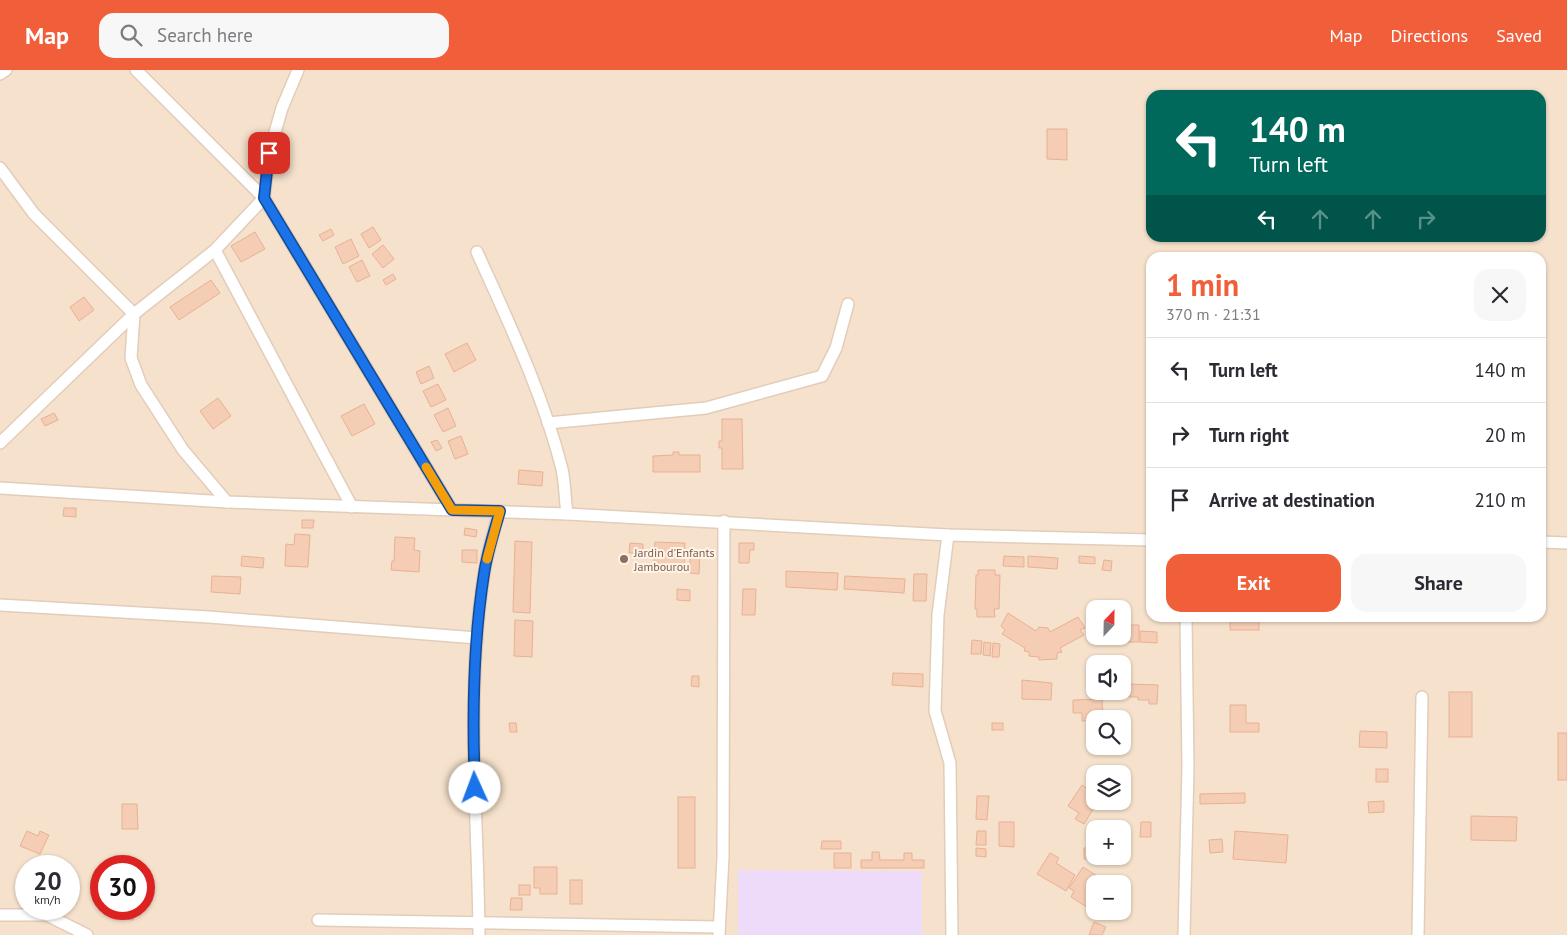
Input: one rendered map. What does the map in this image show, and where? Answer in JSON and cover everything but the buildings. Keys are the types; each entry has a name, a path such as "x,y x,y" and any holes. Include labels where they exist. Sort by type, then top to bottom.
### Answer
{"street":[{"path":"0,74 6,70"},
{"path":"136,70 264,198 452,510"},
{"path":"0,443 134,314 215,250 264,198 269,153 282,108 298,70"},
{"path":"0,168 34,214 134,314 131,358 140,385 183,450 227,502"},
{"path":"215,250 352,507"},
{"path":"477,252 521,349 548,423 562,470 567,514"},
{"path":"548,423 706,408 822,376 836,348 848,304"},
{"path":"0,488 227,502 724,521 948,535 1146,540"},
{"path":"479,935 473,730 484,573 500,511"},
{"path":"318,920 719,931 723,857 724,521"},
{"path":"948,535 938,615 935,710 950,763 952,935"},
{"path":"1546,542 1567,543"},
{"path":"0,605 209,617 478,638"},
{"path":"1184,935 1188,767 1186,622"},
{"path":"1418,935 1422,697"},
{"path":"0,915 47,915 88,935"}],"shaded area":[{"path":"0,70 1567,70 1567,935 0,935"},
{"path":"738,870 922,871 922,935 738,935"}],"slow traffic":[{"path":"426,467 452,510 500,511 487,559"}],"place":[{"name":"Jardin d'Enfants Jambourou","path":"624,559"}],"route":[{"path":"269,153 264,198 452,510 500,511 484,573 478,638 473,730 475,788"}]}
